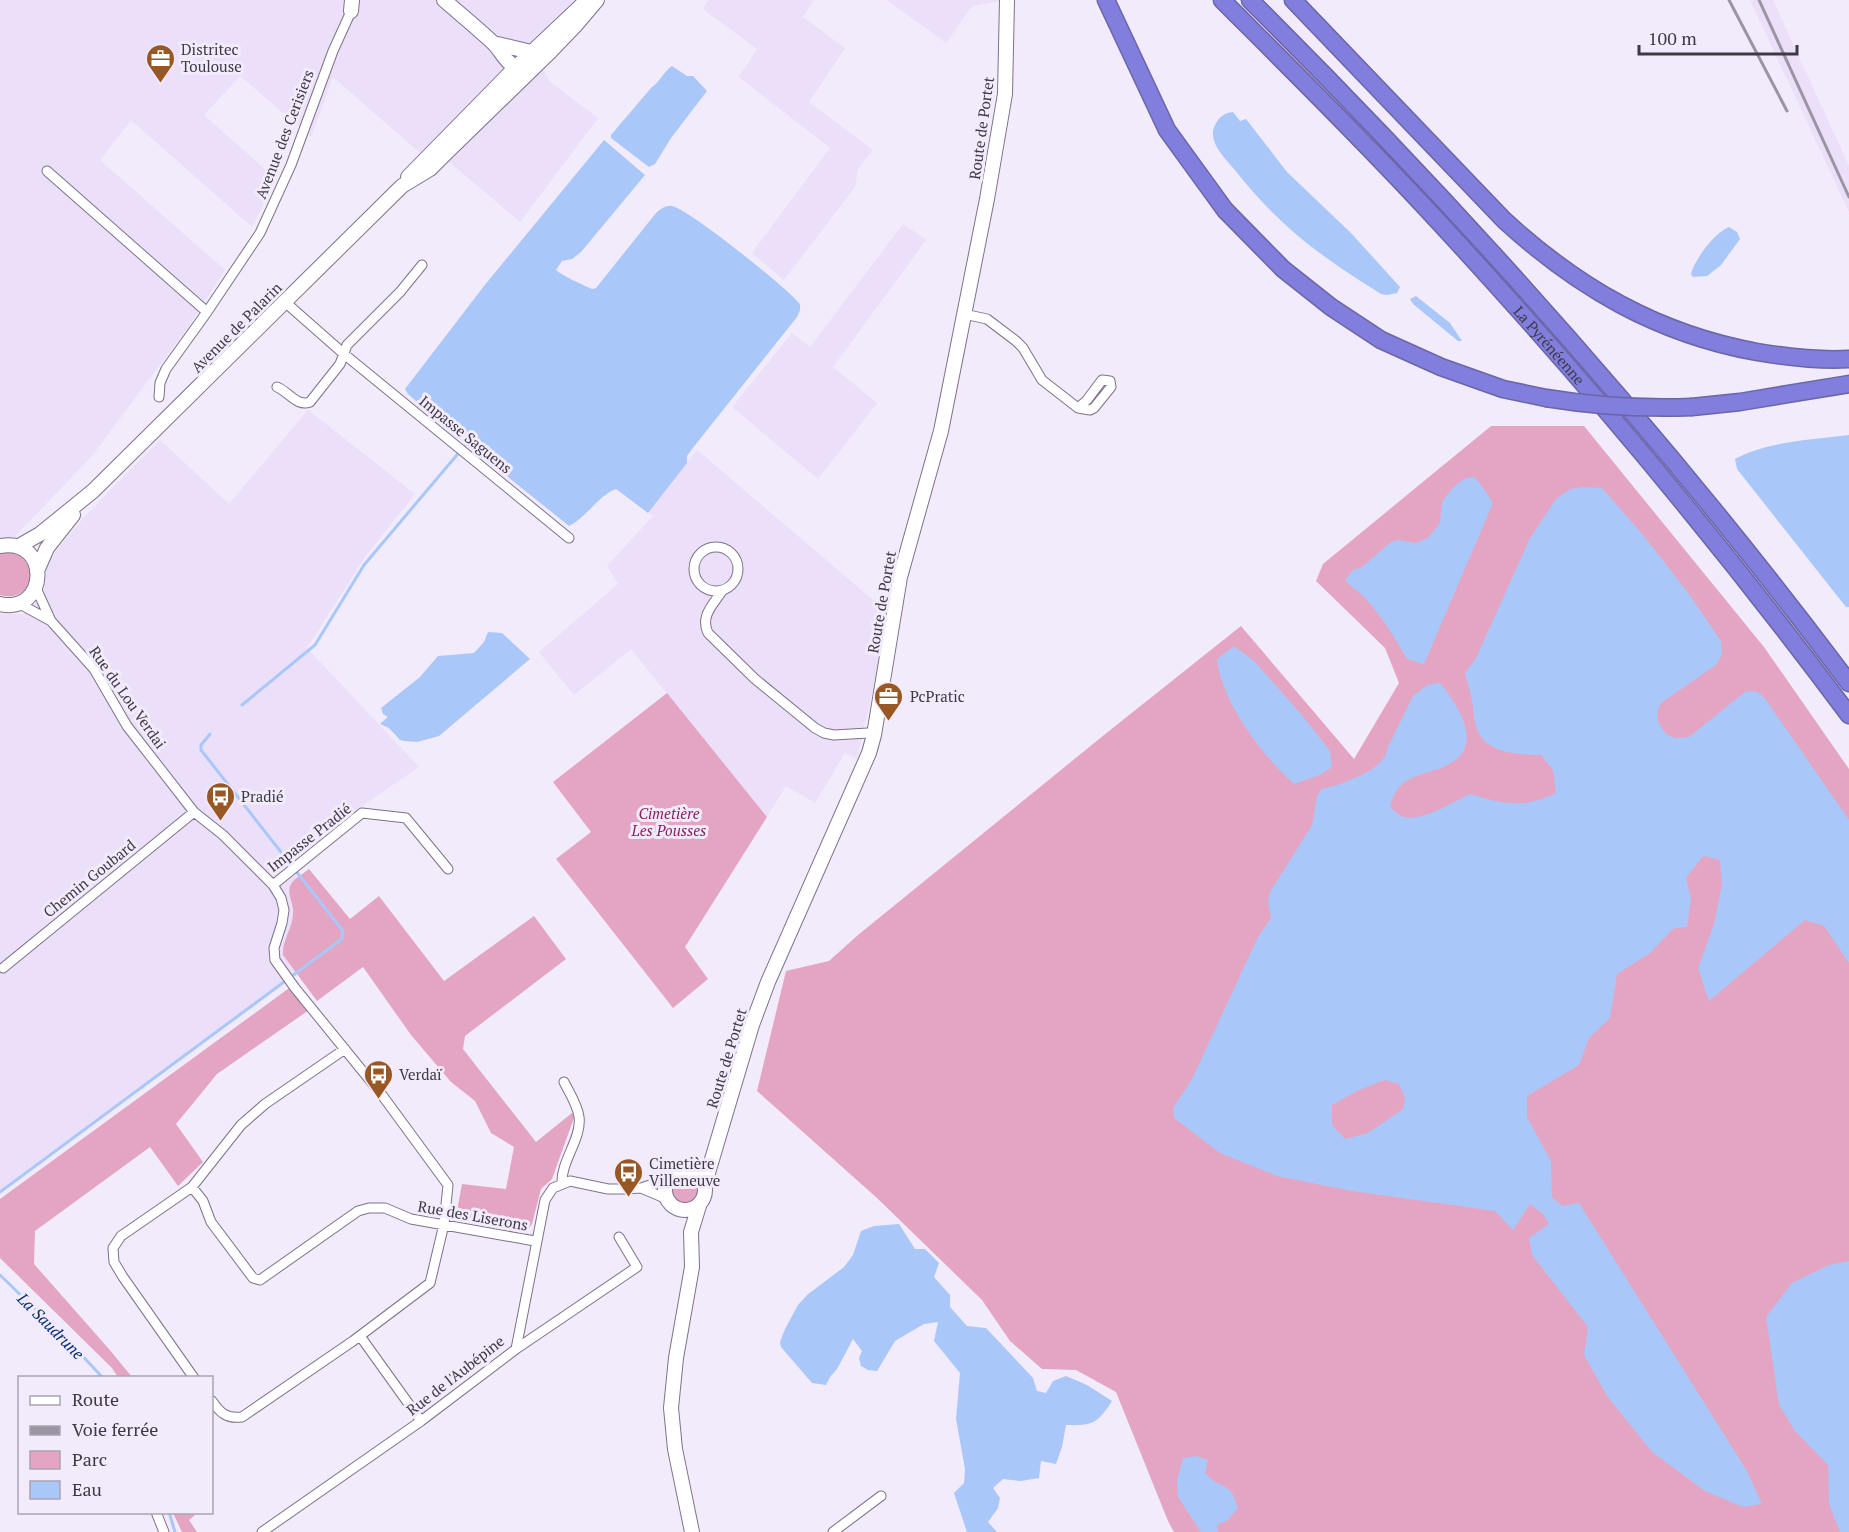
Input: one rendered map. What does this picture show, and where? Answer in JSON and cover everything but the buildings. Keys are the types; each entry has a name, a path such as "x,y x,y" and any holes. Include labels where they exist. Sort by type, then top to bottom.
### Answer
{"highway":[{"path":"1106,0 1167,130 1225,210 1282,269 1331,307 1381,340 1441,367 1503,389 1587,405 1628,408 1692,407 1740,402 1849,384"},
{"name":"La Pyrénéenne","path":"1222,0 1407,189 1531,324 1719,546 1849,715"},
{"name":"La Pyrénéenne","path":"1250,0 1386,138 1593,366 1733,533 1849,683"},
{"path":"1293,0 1504,220 1555,264 1591,288 1645,317 1734,348 1777,355 1849,359"}],"street":[{"path":"444,0 519,65 587,0"},
{"name":"Avenue de Palarin","path":"37,571 51,541 93,491 402,186 411,172 519,65 575,26 597,0"},
{"name":"Route de Portet","path":"705,1183 710,1158 717,1147 752,1025 768,982 874,735 900,577 941,431 1005,94 1007,0"},
{"name":"Avenue des Cerisiers","path":"159,398 160,383 165,369 260,233 291,165 353,4"},
{"path":"47,171 207,312"},
{"path":"277,387 286,391 299,403 310,402 340,364 347,345 400,292 422,265"},
{"name":"Impasse Saguens","path":"285,302 344,354 568,538"},
{"path":"964,314 987,319 1016,341 1023,348 1042,380 1078,408"},
{"name":"Avenue de Palarin","path":"19,546 40,534 93,491"},
{"path":"0,546 19,546 30,552 36,562 37,571 36,588 29,598 6,606 0,604"},
{"path":"722,591 705,588 696,577 695,562 699,555 712,547 728,550 736,559 739,567 735,582 722,591 705,616 704,625 708,633 755,679 815,728 825,733 874,735"},
{"name":"Rue du Lou Verdai","path":"36,588 51,621 94,669 127,726 194,812 223,835 273,885 281,898 284,910 274,948 275,960 448,1185 444,1224 430,1283 356,1338 242,1417 233,1418 220,1413 213,1402"},
{"path":"18,603 51,621"},
{"name":"Chemin Goubard","path":"3,968 194,812"},
{"name":"Impasse Pradié","path":"273,885 362,813 406,818 448,869"},
{"path":"193,1376 123,1277 114,1262 113,1248 121,1236 192,1186 241,1125 265,1104 345,1049"},
{"path":"564,1082 579,1116 579,1125 563,1169 562,1183 570,1181 608,1189 641,1188 668,1179 676,1172 687,1170 710,1158"},
{"path":"687,1170 698,1174 705,1183 705,1195 691,1232 692,1268 676,1358 671,1408 675,1449 692,1532"},
{"path":"667,1199 665,1192 668,1179"},
{"name":"Rue de l'Aubépine","path":"262,1532 421,1421 516,1349 544,1200 552,1188 562,1183"},
{"name":"Rue des Liserons","path":"192,1186 203,1201 211,1222 253,1278 260,1280 358,1211 369,1208 385,1208 411,1219 536,1241"},
{"path":"641,1188 667,1199 678,1209 691,1232"},
{"path":"678,1209 685,1211 699,1206"},
{"path":"516,1349 637,1267 619,1237"},
{"path":"356,1338 421,1421"},
{"path":"833,1532 881,1496"},
{"path":"157,1514 164,1532"}],"shaded area":[{"path":"0,0 574,0 530,42 550,82 598,118 520,222 449,162 420,153 333,77 311,137 240,76 204,115 276,179 252,227 131,120 100,160 225,270 186,330 91,457 0,552"},
{"path":"708,0 814,0 803,17 845,48 809,102 873,150 858,169 855,187 784,280 752,253 830,148 739,77 757,49 703,9"},
{"path":"887,0 1001,1 972,6 946,43"},
{"path":"1750,0 1773,0 1849,166 1849,212"},
{"path":"903,224 926,240 833,367 877,403 818,479 732,407 792,333 810,347"},
{"path":"308,410 415,494 365,557 307,648 419,767 286,858 344,940 0,1192 0,614 23,614 43,596 47,563 79,523 160,440 229,504"},
{"path":"697,450 885,610 877,671 857,759 845,753 815,803 786,786 767,817 631,649 574,695 539,652 618,584 607,566 653,516 648,512"}],"green space":[{"path":"1491,426 1584,426 1764,647 1849,769 1849,1532 1174,1532 1116,1392 1076,1370 1042,1369 1010,1341 982,1300 877,1198 757,1091 786,971 829,961 858,935 1241,626 1354,759 1399,683 1385,648 1316,581 1323,564"},
{"path":"10,550 24,556 32,570 31,578 24,591 17,595 0,595 0,552"},
{"name":"Cimetière Les Pousses","path":"667,693 767,817 685,947 708,979 673,1008 556,859 591,832 553,782"},
{"path":"309,869 350,919 379,896 444,981 534,916 566,959 465,1036 463,1049 536,1142 572,1113 575,1115 552,1179 541,1189 532,1224 527,1231 462,1218 457,1211 462,1184 506,1189 514,1147 491,1133 475,1101 451,1082 411,1035 363,967 317,1001 283,955 284,944 293,918 290,887 294,880"},
{"path":"292,986 309,1010 217,1074 176,1124 203,1162 178,1186 150,1147 35,1231 34,1264 131,1376 117,1376 112,1368 0,1258 0,1199"},
{"path":"686,1176 697,1180 701,1191 697,1202 686,1206 675,1202 671,1191 675,1180"},
{"path":"173,1514 194,1514 189,1520 197,1532 182,1532"}],"water":[{"path":"672,66 687,76 693,76 707,91 671,138 655,164 649,167 611,138 611,135"},
{"path":"1233,112 1240,121 1246,119 1287,172 1351,233 1400,287 1397,293 1381,294 1320,253 1267,207 1221,154 1215,143 1213,131 1215,125 1224,114"},
{"path":"604,140 645,175 581,252 572,259 562,261 556,270 592,289 596,288 656,213 672,206 715,233 757,266 798,302 800,310 797,317 692,449 687,456 687,463 648,513 616,489 604,496 569,526 492,464 471,443 462,440 456,431 417,402 405,389 484,286"},
{"path":"1729,227 1737,232 1740,239 1721,265 1707,276 1693,277 1691,274 1693,268 1701,254 1718,234"},
{"path":"1416,296 1450,323 1462,341 1458,341 1413,304 1410,299"},
{"path":"1849,435 1849,607 1846,607 1737,469 1735,459 1776,445"},
{"path":"1474,477 1493,503 1424,664 1407,659 1378,613 1345,580 1353,570 1362,567 1391,542 1397,540 1416,543 1428,538 1440,523 1442,502 1445,498 1464,479"},
{"path":"1602,488 1686,590 1721,641 1722,654 1716,665 1661,703 1657,713 1658,722 1666,734 1675,738 1689,737 1745,692 1755,691 1764,697 1849,820 1849,963 1824,926 1805,920 1709,1001 1698,968 1714,924 1722,885 1720,860 1703,856 1686,878 1691,899 1687,927 1674,928 1650,953 1617,974 1610,1018 1589,1038 1579,1065 1527,1096 1527,1117 1551,1161 1552,1197 1562,1206 1579,1203 1747,1471 1762,1504 1743,1507 1705,1491 1652,1452 1607,1396 1584,1355 1588,1327 1532,1255 1529,1238 1549,1224 1543,1214 1530,1204 1513,1230 1495,1211 1352,1191 1277,1176 1220,1153 1174,1118 1173,1108 1192,1079 1258,937 1271,918 1268,901 1270,892 1312,825 1317,796 1322,789 1361,775 1379,764 1385,757 1413,696 1427,685 1440,683 1453,701 1464,723 1467,734 1466,745 1461,755 1451,763 1415,777 1400,786 1390,806 1400,815 1408,818 1426,815 1470,794 1503,802 1523,803 1556,793 1553,770 1541,755 1511,753 1485,741 1475,723 1473,703 1465,673 1476,658 1530,538 1556,499 1570,489","holes":["1385,1080 1399,1084 1405,1098 1403,1109 1368,1133 1345,1139 1332,1125 1332,1105 1359,1090"]},
{"path":"488,632 502,633 530,659 439,736 417,742 404,741 400,740 389,728 380,724 388,717 383,714 381,708 420,677 438,656 474,653 484,642"},
{"path":"1234,646 1254,661 1301,714 1330,751 1332,767 1320,775 1294,784 1269,758 1245,727 1220,676 1217,659"},
{"path":"899,1224 915,1249 925,1249 939,1263 934,1277 950,1295 950,1307 967,1326 986,1328 1033,1378 1037,1391 1046,1393 1053,1381 1066,1376 1087,1385 1112,1401 1094,1422 1083,1425 1066,1425 1056,1464 1041,1461 1039,1478 1021,1481 1003,1479 993,1488 1000,1498 998,1508 988,1522 997,1532 967,1532 954,1493 964,1483 965,1469 956,1419 960,1373 934,1341 938,1322 924,1324 895,1341 877,1371 861,1366 859,1358 862,1351 853,1339 826,1385 812,1383 781,1347 780,1342 785,1329 798,1305 807,1295 844,1267 853,1255 861,1231 874,1226"},
{"path":"1849,1261 1849,1532 1840,1532 1829,1504 1828,1465 1795,1431 1779,1405 1766,1317 1792,1283 1829,1265"},
{"path":"1196,1456 1208,1460 1205,1473 1232,1493 1238,1508 1228,1520 1217,1525 1218,1532 1201,1532 1178,1497 1177,1480 1183,1458"}],"waterway":[{"path":"242,705 315,645 364,565 467,443"},
{"path":"0,1192 342,939 343,931 201,750 201,745 210,734"},
{"name":"La Saudrune","path":"0,1275 101,1376"},
{"name":"La Saudrune","path":"170,1514 175,1532"}],"railway":[{"path":"1729,0 1787,111"},
{"path":"1759,0 1849,197"}],"place":[{"name":"Distritec Toulouse","path":"160,84"},
{"name":"PcPratic","path":"889,722"},
{"name":"Pradié","path":"220,822"},
{"name":"Verdaï","path":"378,1100"},
{"name":"Cimetière Villeneuve","path":"628,1198"}]}
